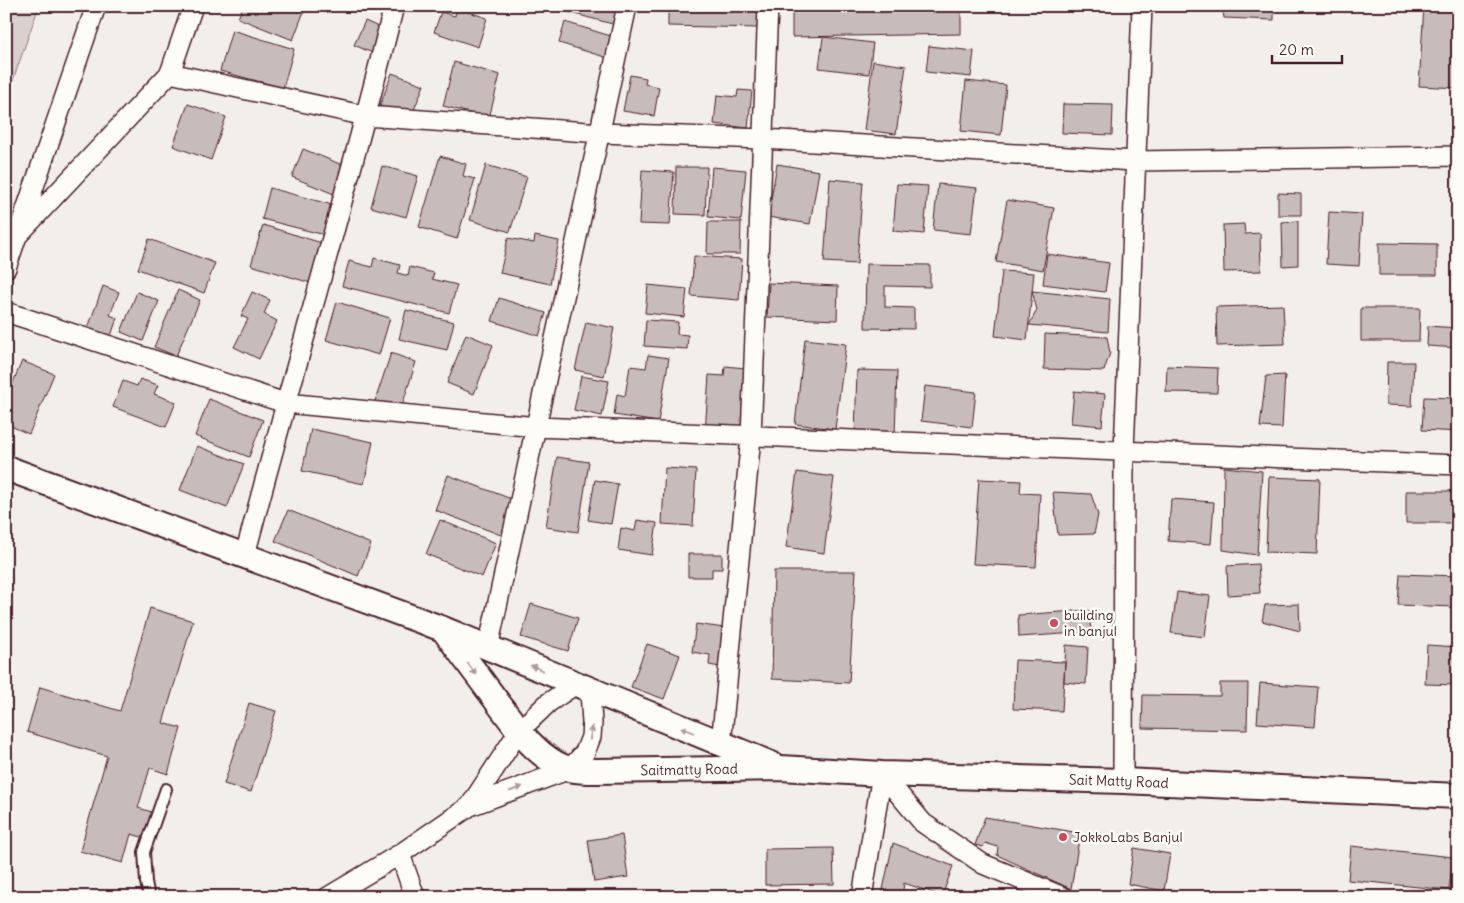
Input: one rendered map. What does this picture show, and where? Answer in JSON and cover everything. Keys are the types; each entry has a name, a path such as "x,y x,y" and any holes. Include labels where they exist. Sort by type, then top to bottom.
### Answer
{"street":[{"path":"6,268 96,6"},
{"path":"18,235 170,73 193,6"},
{"path":"245,555 285,403 366,116 394,6"},
{"path":"488,648 627,6"},
{"path":"721,744 751,437 768,6"},
{"path":"1123,782 1124,451 1142,6"},
{"path":"170,73 366,116 601,133 763,139 1135,161 1458,156"},
{"path":"6,312 285,403 537,427 1458,465"},
{"path":"6,468 443,630 781,768"},
{"path":"443,630 533,747 545,756 570,769"},
{"path":"470,806 519,731 548,703 583,687"},
{"path":"328,897 400,854 470,806 570,769 585,752 591,737 592,723 583,687"},
{"name":"Sait Matty Road","path":"781,768 882,774 1458,796"},
{"name":"Saitmatty Road","path":"570,769 597,771 781,768"},
{"path":"862,897 882,774"},
{"path":"882,774 923,823 983,864 1063,897"},
{"path":"400,854 415,897"}],"lane":[{"path":"149,897 144,852 166,789"}],"shaded area":[{"path":"6,6 39,6 6,100"}],"building":[{"path":"243,6 306,6 293,40 238,18"},
{"path":"561,6 625,6 620,26 560,10"},
{"path":"668,6 758,6 758,28 668,26"},
{"path":"961,6 961,34 792,37 792,8"},
{"path":"1222,6 1274,6 1274,20 1224,18"},
{"path":"1424,6 1458,6 1458,88 1419,86"},
{"path":"457,8 487,18 478,47 434,32 441,12 455,16"},
{"path":"365,21 385,30 375,54 354,45"},
{"path":"565,22 614,37 608,58 559,43"},
{"path":"232,30 294,49 283,88 220,71"},
{"path":"823,37 873,43 869,74 819,68"},
{"path":"929,46 974,51 971,77 926,72"},
{"path":"873,61 906,66 896,134 864,130"},
{"path":"454,62 500,75 489,118 443,106"},
{"path":"392,73 424,85 411,117 380,106"},
{"path":"630,75 646,78 645,84 659,87 654,116 623,111"},
{"path":"966,81 1006,85 1001,135 961,131"},
{"path":"738,90 752,91 748,128 714,124 717,95 737,97"},
{"path":"188,104 226,117 211,160 173,146"},
{"path":"1063,104 1113,105 1112,135 1062,133"},
{"path":"303,149 345,166 334,194 292,177"},
{"path":"440,156 466,164 463,176 475,179 457,239 419,227"},
{"path":"777,164 819,171 810,224 768,217"},
{"path":"486,165 527,177 510,232 470,220"},
{"path":"382,166 418,176 406,217 371,207"},
{"path":"676,167 707,167 705,215 675,214"},
{"path":"712,167 746,170 741,220 708,217"},
{"path":"642,170 674,172 670,225 639,224"},
{"path":"830,179 863,182 857,264 824,262"},
{"path":"897,184 928,186 924,234 893,231"},
{"path":"938,184 977,188 971,234 933,230"},
{"path":"270,188 336,206 329,236 262,219"},
{"path":"1278,193 1301,194 1301,215 1278,215"},
{"path":"1007,200 1054,208 1043,270 996,262"},
{"path":"1329,212 1362,214 1359,266 1326,264"},
{"path":"1298,221 1298,265 1283,266 1282,222"},
{"path":"708,222 741,222 740,254 707,254"},
{"path":"1244,224 1245,234 1260,233 1261,271 1224,272 1223,225"},
{"path":"263,225 325,244 314,284 251,265"},
{"path":"535,236 559,241 550,284 500,273 508,238 534,243"},
{"path":"149,239 215,263 204,293 138,269"},
{"path":"1379,243 1437,244 1437,275 1379,275"},
{"path":"1047,254 1109,263 1105,292 1043,284"},
{"path":"694,256 742,259 739,300 691,296"},
{"path":"374,258 400,265 398,273 408,276 410,267 434,273 432,279 457,285 449,313 342,286 349,261 372,267"},
{"path":"866,264 930,265 930,287 885,286 885,307 914,308 914,329 865,328"},
{"path":"1002,271 1034,273 1027,340 995,336"},
{"path":"769,283 838,286 837,320 767,317"},
{"path":"648,285 687,289 684,317 645,313"},
{"path":"103,286 119,292 110,315 117,318 111,336 88,328"},
{"path":"178,290 200,300 176,356 154,347"},
{"path":"1032,291 1110,299 1108,332 1029,325 1037,310"},
{"path":"137,292 159,301 143,341 121,332"},
{"path":"252,292 270,300 264,314 277,321 259,359 234,347 248,319 241,316"},
{"path":"499,298 546,313 539,336 492,321"},
{"path":"337,302 390,318 379,355 326,340"},
{"path":"1283,305 1285,344 1217,346 1216,307"},
{"path":"1361,308 1420,308 1419,341 1361,341"},
{"path":"406,310 454,322 447,350 399,339"},
{"path":"646,320 678,322 677,334 688,335 687,349 644,346"},
{"path":"586,322 614,328 604,376 575,370"},
{"path":"1428,326 1458,328 1458,348 1427,346"},
{"path":"466,334 493,345 474,394 447,383"},
{"path":"1045,334 1107,337 1110,353 1104,371 1044,369"},
{"path":"805,339 846,344 835,429 795,424"},
{"path":"391,353 416,362 401,409 375,401"},
{"path":"648,355 669,358 658,422 614,415 617,394 625,396 630,366 646,368"},
{"path":"22,361 54,374 29,434 6,424 6,399"},
{"path":"1387,362 1414,362 1412,406 1386,405"},
{"path":"725,366 745,368 741,434 705,432 709,375 724,376"},
{"path":"1167,366 1218,368 1217,393 1166,392"},
{"path":"857,370 897,371 895,436 855,435"},
{"path":"1285,375 1282,428 1260,427 1266,376"},
{"path":"581,376 609,381 602,416 574,410"},
{"path":"140,379 158,385 154,394 176,402 166,427 113,407 123,381 137,386"},
{"path":"1456,382 1458,382 1458,432 1422,430 1424,397 1455,398"},
{"path":"925,386 976,392 972,427 921,421"},
{"path":"1074,391 1105,394 1102,426 1071,423"},
{"path":"209,399 263,420 249,457 195,436"},
{"path":"311,429 373,442 364,484 302,471"},
{"path":"197,446 244,464 227,508 180,490"},
{"path":"557,457 589,462 578,532 546,527"},
{"path":"1224,467 1262,471 1257,555 1223,550"},
{"path":"665,468 696,470 693,526 662,524"},
{"path":"797,472 834,477 824,553 786,547"},
{"path":"448,475 514,500 501,535 435,510"},
{"path":"1269,477 1320,479 1317,554 1266,552"},
{"path":"979,479 1021,481 1020,493 1040,494 1036,567 973,564"},
{"path":"595,480 618,484 611,524 588,520"},
{"path":"1406,491 1458,491 1458,523 1406,523"},
{"path":"1053,492 1091,494 1098,515 1094,534 1058,535"},
{"path":"1171,499 1214,502 1211,544 1168,541"},
{"path":"288,510 371,544 358,576 275,541"},
{"path":"440,520 496,543 482,577 426,554"},
{"path":"637,520 657,523 652,555 618,550 621,528 635,531"},
{"path":"688,554 722,554 722,569 712,569 712,577 688,577"},
{"path":"1258,564 1260,593 1228,595 1227,566"},
{"path":"774,571 856,571 849,683 772,679"},
{"path":"1400,574 1458,576 1458,607 1398,605"},
{"path":"1177,592 1210,596 1205,637 1171,633"},
{"path":"531,604 578,618 568,651 521,637"},
{"path":"1299,604 1300,631 1262,621 1265,605"},
{"path":"150,608 193,621 163,723 181,728 168,774 150,768 138,808 152,812 145,838 131,834 123,863 80,851 107,756 27,732 40,687 120,711"},
{"name":"building in banjul","path":"1089,610 1091,632 1019,637 1018,615"},
{"path":"696,624 731,629 725,668 709,665 710,655 692,652"},
{"path":"647,644 680,655 664,699 631,687"},
{"path":"1066,645 1088,647 1086,684 1064,682"},
{"path":"1427,645 1458,647 1458,685 1425,684"},
{"path":"1015,660 1065,662 1062,711 1013,709"},
{"path":"1220,683 1248,683 1247,730 1142,728 1143,695 1220,696"},
{"path":"1260,683 1318,687 1315,727 1257,723"},
{"path":"249,703 276,711 251,792 224,784"},
{"path":"985,817 1080,833 1071,889 997,855 998,847 985,843 983,847 975,845"},
{"path":"622,835 628,877 594,882 588,840"},
{"path":"893,843 953,866 942,896 904,883 902,897 882,894"},
{"path":"1351,846 1453,857 1449,890 1348,880"},
{"path":"833,848 834,884 765,885 765,849"},
{"path":"1134,848 1170,854 1164,891 1128,884"}],"place":[{"name":"building in banjul","path":"1054,623"},
{"name":"JokkoLabs Banjul","path":"1063,837"}]}
